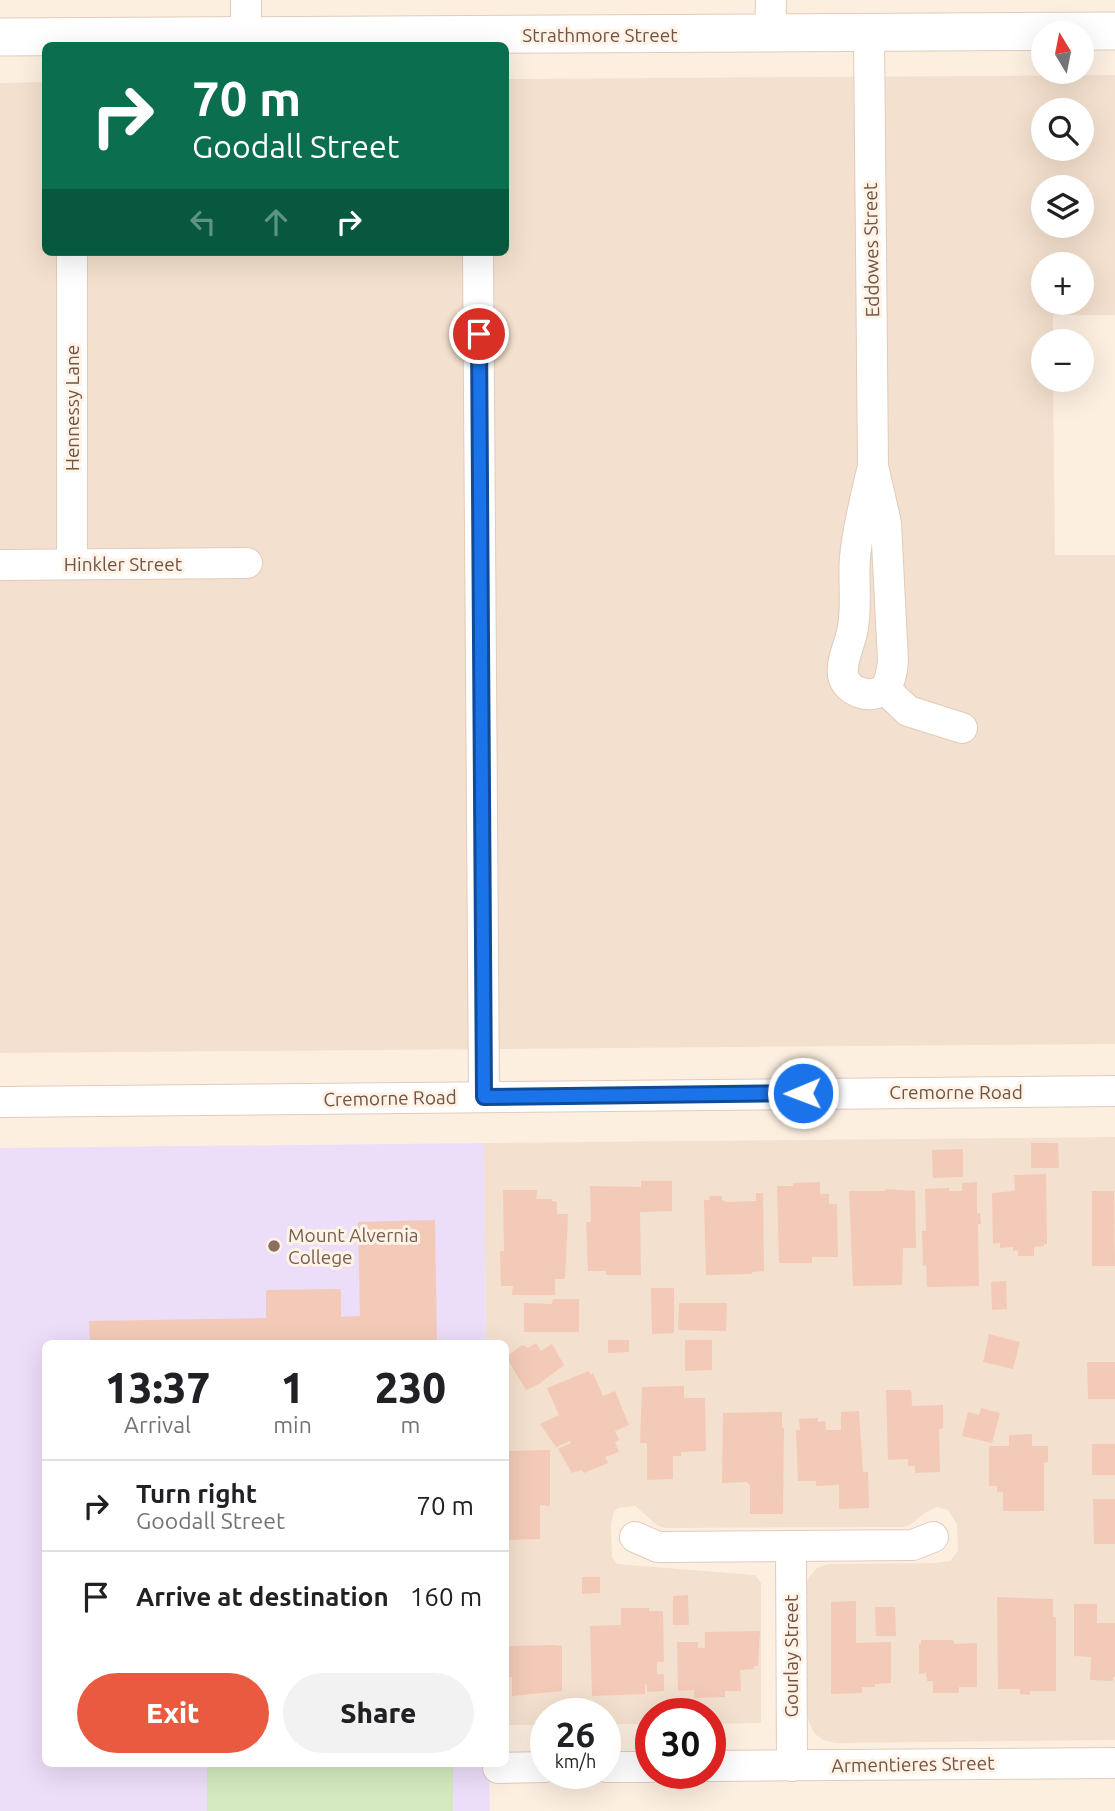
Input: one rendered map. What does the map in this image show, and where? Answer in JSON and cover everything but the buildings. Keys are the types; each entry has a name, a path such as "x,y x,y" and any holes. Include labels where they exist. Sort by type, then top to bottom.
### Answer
{"street":[{"path":"246,0 246,37"},
{"name":"Strathmore Street","path":"0,37 72,41 246,37 477,41 770,17 869,33 1115,31"},
{"name":"Eddowes Street","path":"869,33 873,466 886,523 890,560 893,661 890,680 885,689 873,694 860,693 851,688 842,673 854,624 855,558 860,520 873,466"},
{"name":"Hennessy Lane","path":"72,256 72,564"},
{"path":"478,256 484,1097"},
{"name":"Hinkler Street","path":"0,565 247,563"},
{"path":"885,689 908,711 962,728"},
{"name":"Cremorne Road","path":"0,1102 1115,1091"},
{"path":"635,1537 658,1547 913,1545 933,1537"},
{"name":"Gourlay Street","path":"791,1546 792,1766"},
{"name":"Armentieres Street","path":"726,1766 1115,1763"},
{"path":"498,1768 530,1767"}],"shaded area":[{"path":"1094,75 1115,75 1115,315 1094,315 1094,252 1031,252 1031,315 1053,315 1053,329 1031,329 1031,392 1053,392 1055,555 1115,555 1115,1044 0,1053 0,83 42,82 42,256 509,256 509,79 1031,76 1031,84 1094,84"},
{"path":"1115,1137 1115,1740 836,1743 823,1740 815,1734 807,1711 805,1590 809,1577 817,1568 829,1564 950,1561 958,1551 957,1524 948,1510 937,1507 910,1525 902,1527 666,1528 658,1526 635,1506 618,1508 611,1524 612,1557 617,1564 755,1575 761,1583 761,1723 726,1724 726,1698 635,1698 635,1724 621,1724 621,1698 530,1698 530,1725 509,1725 509,1340 486,1340 484,1143"},
{"name":"Mount Alvernia College","path":"484,1143 486,1340 42,1340 42,1767 489,1767 490,1811 0,1811 0,1148"}],"green space":[{"path":"207,1767 453,1767 453,1811 207,1811"}],"place":[{"name":"Mount Alvernia College","path":"274,1246"}],"route":[{"path":"479,334 484,1097 803,1093"}]}
